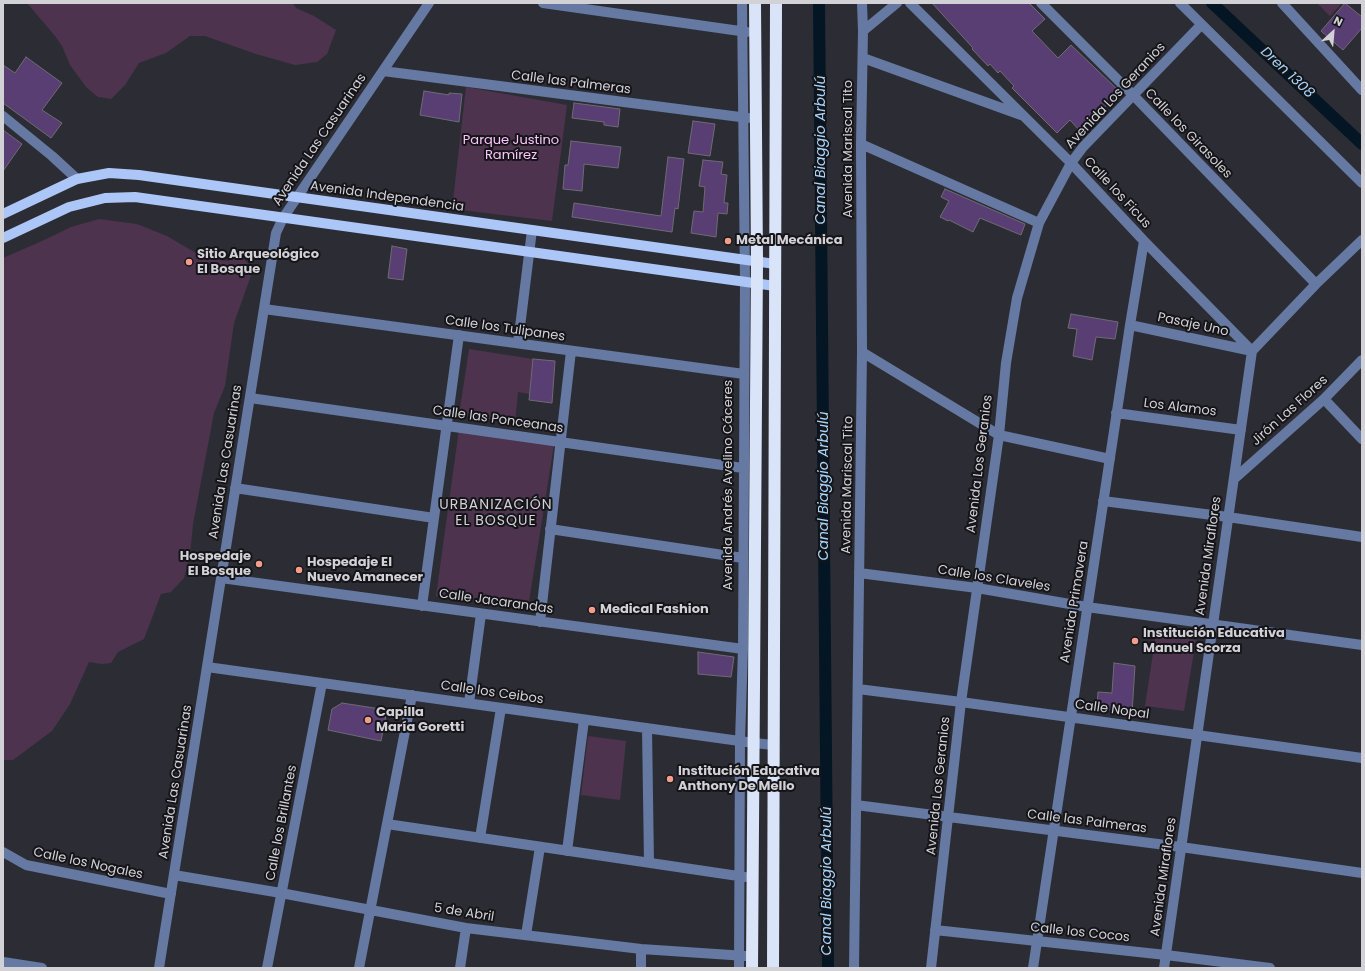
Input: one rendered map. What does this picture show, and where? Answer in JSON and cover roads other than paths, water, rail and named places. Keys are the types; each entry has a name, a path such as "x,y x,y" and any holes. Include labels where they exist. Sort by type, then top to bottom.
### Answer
{"highway":[{"name":"Avenida Andrés Avelino Cáceres","path":"752,962 757,284 755,3"},
{"path":"773,968 776,3"}],"main road":[{"name":"Avenida Independencia","path":"3,214 77,180 109,173 139,175 775,264"},
{"path":"3,238 69,206 105,198 134,197 775,286"}],"street":[{"name":"Avenida Las Casuarinas","path":"159,968 276,233 283,218 429,3"},
{"path":"543,3 755,33"},
{"name":"Avenida Andrés Avelino Cáceres","path":"739,968 745,282 742,3"},
{"name":"Avenida Mariscal Tito","path":"854,968 862,352 862,3"},
{"path":"863,31 897,3"},
{"name":"Calle los Ficus","path":"910,3 1071,163 1144,241 1252,351"},
{"name":"Calle los Girasoles","path":"1040,3 1134,96 1316,284"},
{"path":"1180,3 1362,183"},
{"path":"1282,3 1362,90"},
{"name":"Avenida Los Geranios","path":"931,968 961,702 999,435 1006,363 1017,298 1039,223 1071,163 1083,147 1134,96 1201,25"},
{"path":"863,58 1024,117"},
{"name":"Calle las Palmeras","path":"383,71 756,120"},
{"path":"3,116 52,156 77,180"},
{"path":"861,144 1039,223"},
{"path":"518,343 532,230"},
{"path":"1252,351 1316,284 1362,240"},
{"name":"Avenida Primavera","path":"1033,968 1116,413 1144,241"},
{"name":"Calle los Tulipanes","path":"264,309 744,374"},
{"name":"Pasaje Uno","path":"1130,325 1252,351"},
{"path":"422,606 459,335"},
{"path":"540,622 571,351"},
{"name":"Avenida Miraflores","path":"1164,968 1252,351"},
{"path":"862,352 999,435 1110,458"},
{"name":"Jirón Las Flores","path":"1234,479 1324,399 1362,360"},
{"name":"Calle las Ponceanas","path":"250,398 743,468"},
{"path":"1324,399 1362,438"},
{"name":"Los Alamos","path":"1116,413 1241,430"},
{"path":"235,488 434,518"},
{"path":"1103,501 1228,517 1362,537"},
{"path":"550,529 743,558"},
{"name":"Calle los Claveles","path":"859,573 977,588 1087,607 1362,645"},
{"name":"Calle Jacarandas","path":"221,578 742,649"},
{"path":"469,703 481,614"},
{"name":"Calle los Ceibos","path":"207,667 773,745"},
{"name":"Calle los Brillantes","path":"267,968 322,683"},
{"name":"Calle Nopal","path":"858,689 1362,758"},
{"path":"359,968 412,695"},
{"path":"480,838 501,708"},
{"path":"567,851 584,720"},
{"path":"646,728 649,863"},
{"name":"Calle las Palmeras","path":"856,805 1181,847 1362,873"},
{"path":"387,824 739,877 752,877"},
{"path":"526,935 540,847"},
{"name":"Calle los Nogales","path":"3,852 26,864 171,894"},
{"name":"5 de Abril","path":"174,875 281,893 466,928 641,949 739,955 752,962"},
{"path":"460,968 466,928"},
{"name":"Calle los Cocos","path":"935,930 1270,968"},
{"path":"641,949 641,968"},
{"path":"3,962 42,968"}],"waterway":[{"name":"Canal Biaggio Arbulú","path":"819,3 828,968"},
{"name":"Dren 1308","path":"1212,3 1362,144"}],"place":[{"name":"Metal Mecánica","path":"728,241"},
{"name":"Sitio Arqueológico El Bosque","path":"189,262"},
{"name":"Hospedaje El Bosque","path":"259,564"},
{"name":"Hospedaje El Nuevo Amanecer","path":"299,570"},
{"name":"Medical Fashion","path":"592,610"},
{"name":"Institución Educativa Manuel Scorza","path":"1135,641"},
{"name":"Capilla María Goretti","path":"368,720"},
{"name":"Institución Educativa Anthony De Mello","path":"670,779"}],"district":[{"name":"URBANIZACIÓN EL BOSQUE","path":"496,514"}],"park label":[{"name":"Parque Justino Ramírez","path":"511,148"}]}
